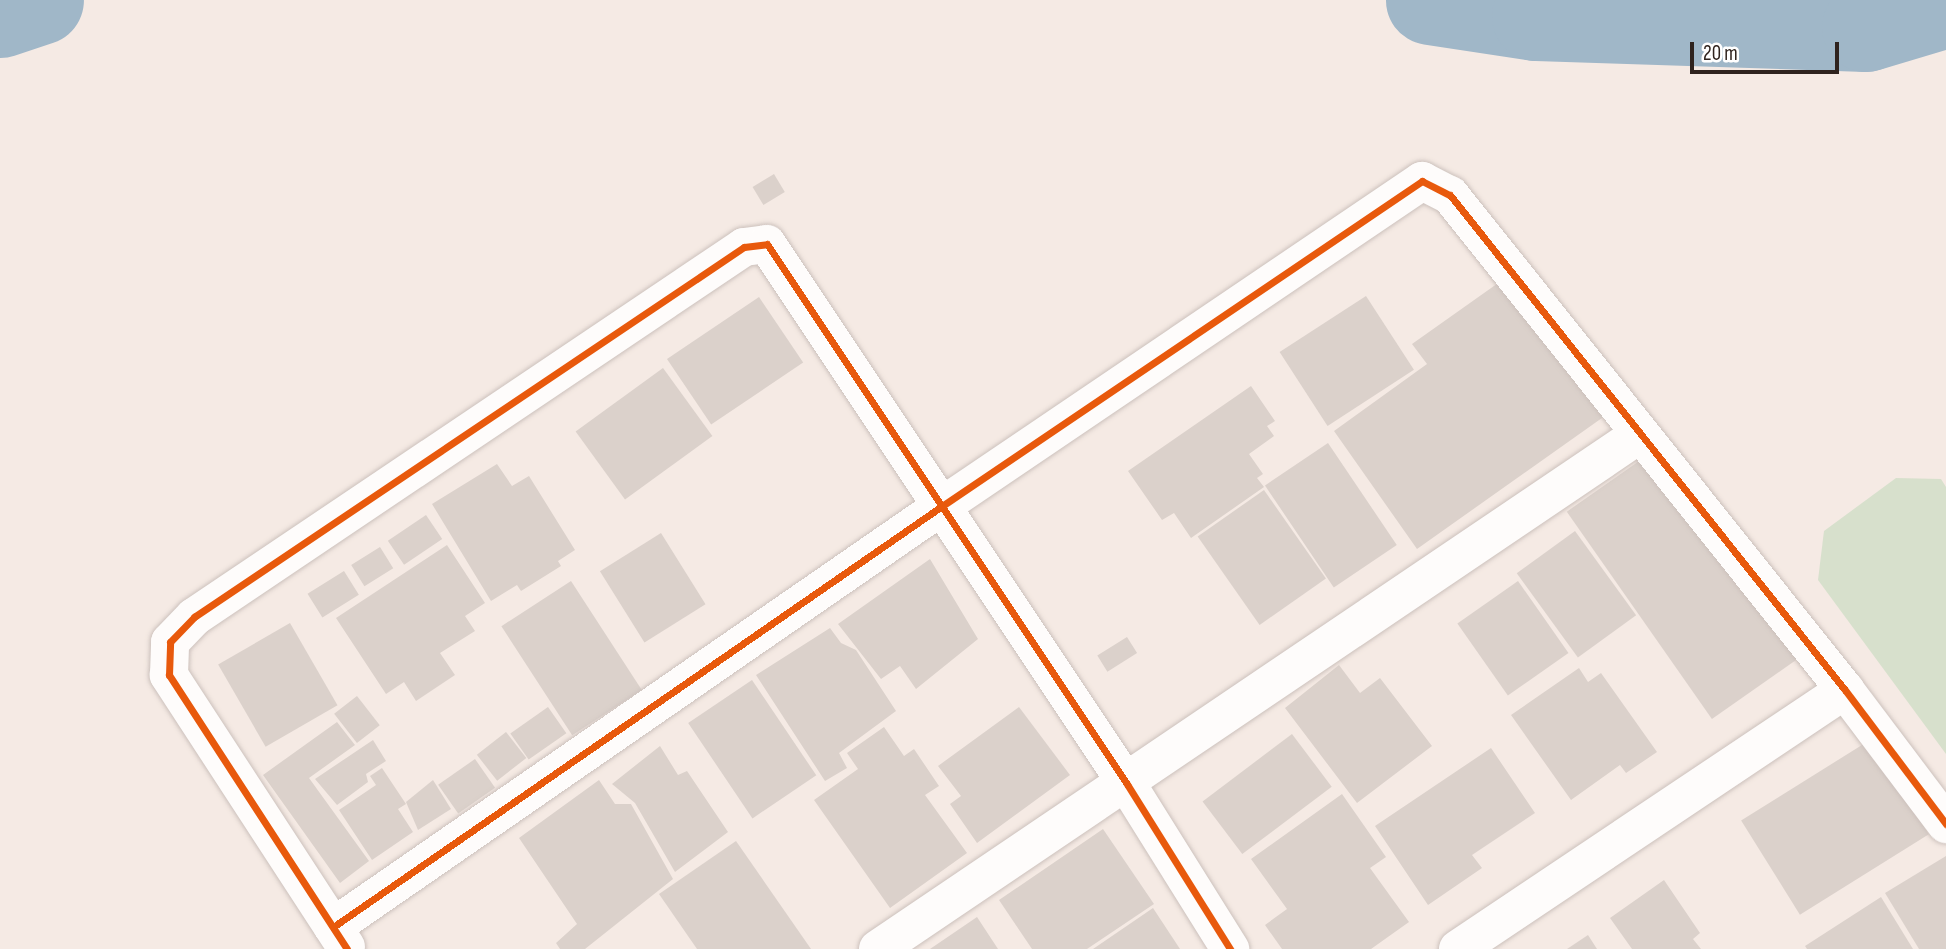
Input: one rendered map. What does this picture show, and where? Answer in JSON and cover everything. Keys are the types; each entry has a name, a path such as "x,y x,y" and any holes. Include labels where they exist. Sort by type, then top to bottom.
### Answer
{"street":[{"path":"1230,949 1127,784 942,506 786,268 767,244 744,247 194,617 170,642 169,675 340,938 942,506 1422,181 1450,195 1845,690 1946,824"},
{"path":"878,949 1127,784 1640,434"},
{"path":"1458,949 1845,690"}],"green space":[{"path":"1896,478 1941,479 1946,487 1946,754 1818,580 1824,531"}],"building":[{"path":"774,174 785,192 763,205 753,187"},
{"path":"1501,281 1609,413 1417,549 1334,431 1427,364 1412,344"},
{"path":"1366,296 1414,370 1328,426 1280,352"},
{"path":"759,297 803,362 711,425 667,359"},
{"path":"663,368 712,436 625,499 576,431"},
{"path":"1251,386 1275,421 1267,426 1274,436 1249,454 1263,474 1257,478 1264,487 1191,538 1174,513 1162,520 1128,471"},
{"path":"1328,443 1397,545 1334,587 1265,485"},
{"path":"1652,452 1797,659 1712,719 1567,512"},
{"path":"497,464 512,486 529,476 575,550 558,561 561,566 521,591 517,585 491,601 432,504"},
{"path":"1264,490 1326,578 1260,625 1198,536"},
{"path":"426,515 442,539 404,565 388,541"},
{"path":"1575,531 1636,615 1578,657 1517,573"},
{"path":"661,533 706,604 644,642 600,571"},
{"path":"447,545 485,603 465,616 475,631 440,653 455,675 416,701 404,682 386,694 336,618"},
{"path":"380,547 393,568 364,586 351,565"},
{"path":"930,559 978,639 916,689 900,666 881,679 838,624"},
{"path":"344,571 359,595 322,618 308,594"},
{"path":"571,581 642,690 572,735 501,626"},
{"path":"1518,581 1568,653 1508,696 1457,623"},
{"path":"290,623 338,705 266,747 218,664"},
{"path":"830,628 841,643 856,650 896,711 839,753 847,768 825,781 756,675"},
{"path":"1127,637 1137,653 1107,672 1097,656"},
{"path":"1339,665 1360,693 1380,678 1432,746 1357,803 1285,708"},
{"path":"1579,668 1588,682 1601,673 1657,752 1626,773 1620,765 1571,800 1511,715"},
{"path":"752,680 816,775 752,818 688,723"},
{"path":"357,696 380,725 357,743 334,714"},
{"path":"548,707 566,733 529,760 510,733"},
{"path":"1019,707 1070,775 977,843 950,804 961,796 938,766"},
{"path":"337,722 355,745 309,778 369,861 340,883 263,775"},
{"path":"884,727 904,756 914,749 939,786 925,795 967,853 890,908 814,800 858,769 847,753"},
{"path":"506,732 526,758 497,781 477,755"},
{"path":"1292,734 1332,787 1242,854 1203,801"},
{"path":"373,740 386,761 366,774 368,782 337,805 315,779"},
{"path":"1870,740 1929,834 1800,915 1741,821"},
{"path":"660,746 678,775 687,771 728,832 675,872 635,803 612,784"},
{"path":"1491,748 1535,813 1472,855 1482,868 1428,905 1375,826"},
{"path":"475,759 495,788 458,813 438,785"},
{"path":"382,768 406,804 398,809 413,832 372,860 339,810 376,785 370,776"},
{"path":"433,780 451,809 418,830 406,802"},
{"path":"599,780 615,804 631,804 673,879 585,949 560,949 556,943 577,924 519,838"},
{"path":"1342,794 1386,857 1370,868 1409,922 1371,949 1282,949 1265,925 1287,909 1251,859"},
{"path":"1103,829 1154,904 1087,949 1032,949 999,900"},
{"path":"736,841 811,949 697,949 659,894"},
{"path":"1946,856 1946,949 1919,949 1885,893"},
{"path":"1664,880 1700,933 1693,939 1701,949 1632,949 1610,918"},
{"path":"1881,897 1913,949 1807,949 1805,946"},
{"path":"1153,908 1180,949 1093,949"},
{"path":"977,917 998,949 930,949"},
{"path":"1588,935 1597,949 1567,949"}],"waterway":[{"path":"0,13 39,0"},
{"path":"1430,0 1536,16 1866,27 1946,3"}],"cycle path":[{"path":"333,927 942,506 1422,181 1450,195 1845,690 1946,824"},
{"path":"347,949 169,675 170,642 194,617 744,247 767,244 1127,784 1230,949"}]}
